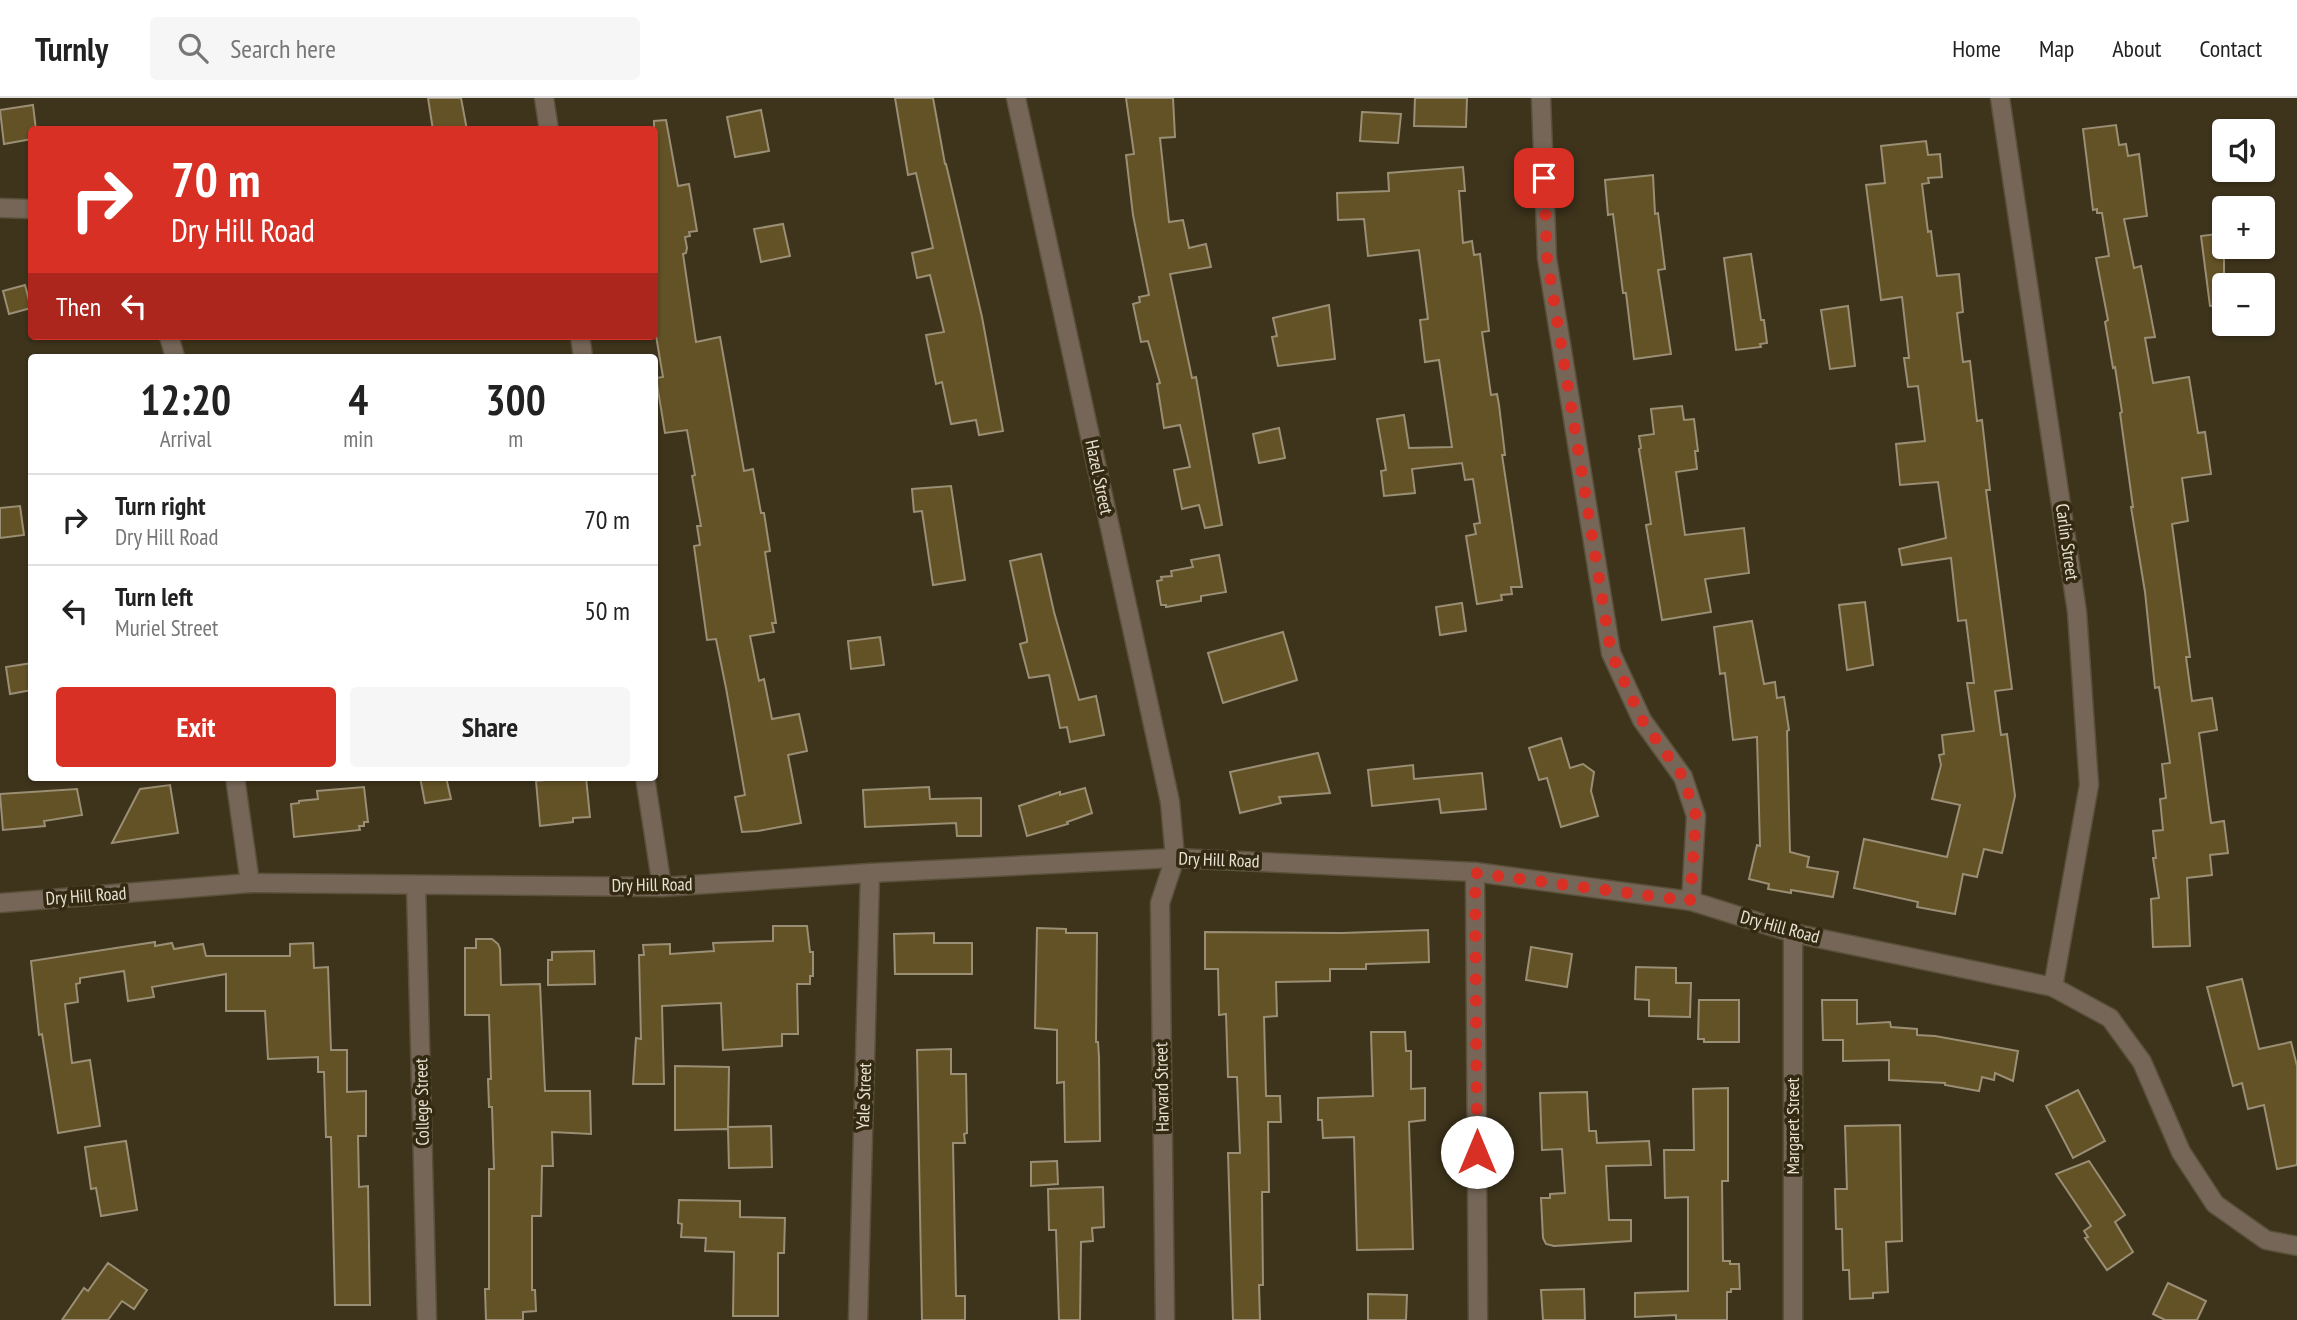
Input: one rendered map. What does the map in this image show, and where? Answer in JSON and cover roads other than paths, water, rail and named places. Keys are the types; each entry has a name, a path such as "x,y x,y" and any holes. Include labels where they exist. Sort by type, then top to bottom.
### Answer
{"street":[{"path":"544,98 548,126"},
{"name":"Hazel Street","path":"1016,98 1170,802 1175,858"},
{"path":"1541,98 1547,258 1611,653 1642,720 1683,777 1696,816 1690,901"},
{"name":"Carlin Street","path":"2000,98 2077,612 2089,785 2053,987"},
{"path":"0,208 28,209"},
{"path":"236,781 250,883"},
{"path":"646,781 662,887"},
{"name":"Dry Hill Road","path":"0,902 250,883 662,887 870,873 1175,858 1475,873 1690,901 1793,933 2053,987 2110,1018 2142,1062 2181,1152 2215,1204 2266,1240 2297,1246"},
{"name":"Harvard Street","path":"1165,1320 1160,904 1175,858"},
{"name":"Yale Street","path":"858,1320 870,873"},
{"path":"1475,873 1478,1320"},
{"name":"College Street","path":"416,885 428,1320"},
{"name":"Margaret Street","path":"1793,933 1793,1320"}]}
